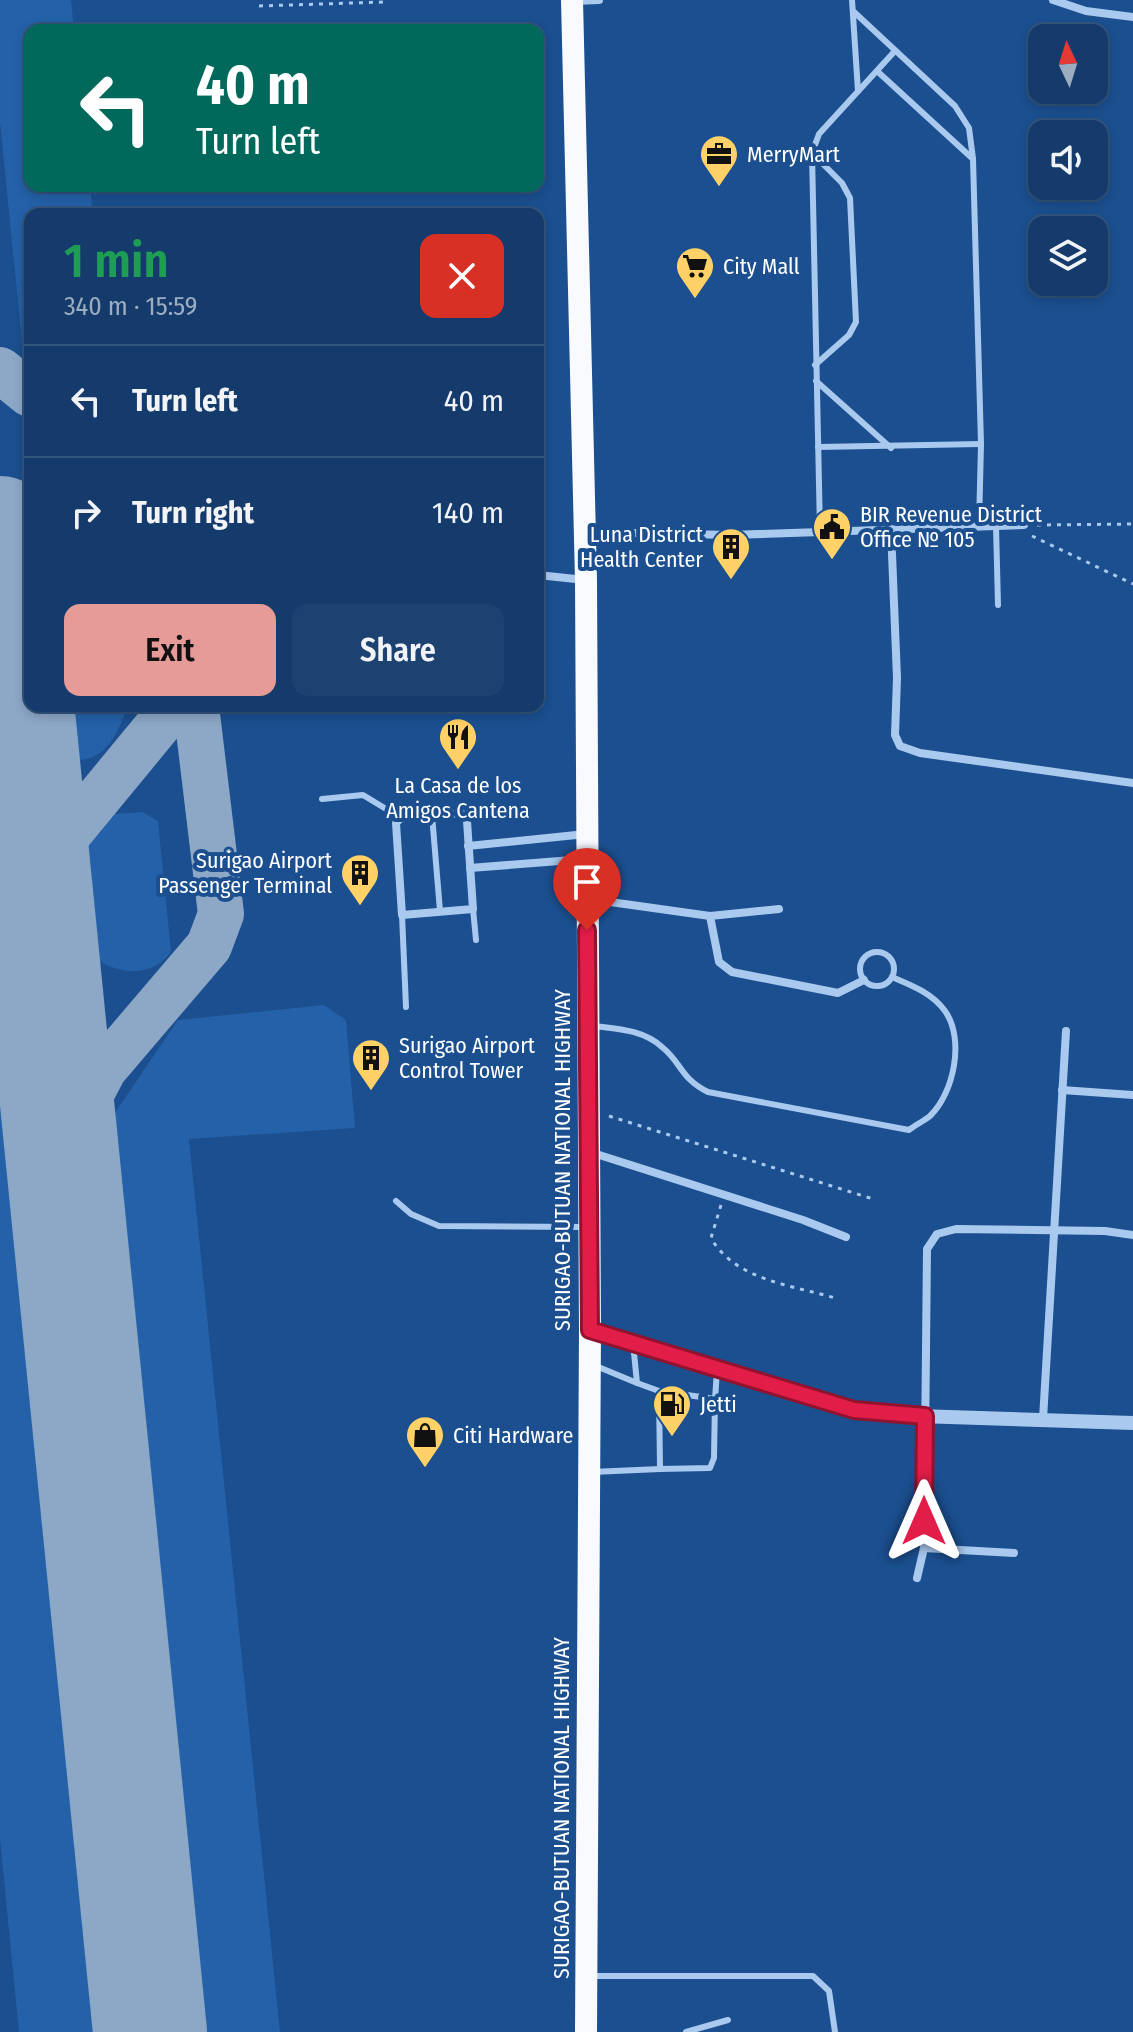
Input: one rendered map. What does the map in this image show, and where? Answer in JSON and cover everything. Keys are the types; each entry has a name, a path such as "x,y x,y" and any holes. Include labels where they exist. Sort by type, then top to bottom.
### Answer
{"highway":[{"name":"SURIGAO-BUTUAN NATIONAL HIGHWAY","path":"572,0 586,580 590,1330 586,2032"}],"street":[{"path":"572,0 599,0"},
{"path":"1053,0 1086,11 1133,17"},
{"path":"585,532 731,535 1024,525"},
{"path":"891,529 897,678 895,735 900,746 920,753 1133,783"},
{"path":"544,576 586,580"},
{"path":"461,813 467,821 473,909 402,915 394,832 401,818 432,815 461,813"},
{"path":"468,846 587,834"},
{"path":"470,868 587,859"},
{"path":"587,899 710,916 779,909"},
{"path":"710,916 719,962 732,972 838,993 864,980"},
{"path":"1043,1419 1066,1031"},
{"path":"1062,1090 1133,1095"},
{"path":"588,1152 724,1194 846,1237"},
{"path":"917,1578 924,1548 927,1249 937,1234 956,1229 1105,1231 1133,1235"},
{"path":"590,1330 854,1410 925,1416 1133,1423"},
{"path":"924,1548 1014,1553"}],"lane":[{"path":"852,0 858,91"},
{"path":"853,11 955,106 969,128 973,159 981,444 979,526"},
{"path":"820,531 812,153 819,134 894,52"},
{"path":"877,71 973,159"},
{"path":"812,153 842,183 850,198 857,310 849,335 815,365"},
{"path":"816,380 891,448"},
{"path":"818,447 981,444"},
{"path":"996,526 998,605"},
{"path":"322,799 363,795 401,818"},
{"path":"432,815 440,911"},
{"path":"473,909 476,940"},
{"path":"402,915 406,1007"},
{"path":"873,953 884,954 892,961 892,977 879,986 864,980 861,964 873,953"},
{"path":"587,1025 639,1032 663,1047 690,1083 708,1092 909,1130 930,1116 950,1087 954,1037 944,1010 922,990 892,977"},
{"path":"396,1201 411,1214 439,1226 588,1227"},
{"path":"633,1343 637,1383"},
{"path":"589,1364 659,1391 715,1399"},
{"path":"588,1472 710,1468 714,1458 717,1368"},
{"path":"659,1391 660,1469"},
{"path":"586,1976 813,1976 829,1991 835,2032"},
{"path":"686,2032 728,2020"}],"path":[{"path":"259,6 384,2"},
{"path":"1024,525 1133,524"},
{"path":"1011,526 1133,584"},
{"path":"587,1109 873,1199"},
{"path":"724,1194 711,1238 719,1252 739,1270 835,1298"}],"shaded area":[{"path":"0,0 71,0 73,24 24,24 24,192 91,192 92,208 24,208 24,362 0,122"},
{"path":"72,712 125,712 116,734 104,750 88,759 77,760"},
{"path":"142,812 158,821 171,952 155,966 125,971 96,958 85,850 115,814"},
{"path":"0,987 5,987 27,1204 11,1207 93,2032 19,2032 0,1839"},
{"path":"324,1005 346,1020 355,1128 189,1139 280,2032 207,2032 123,1193 106,1194 102,1163 117,1161 112,1117 178,1020"}],"taxiway":[{"path":"0,370 24,389"},
{"path":"34,876 169,712"},
{"path":"63,1163 76,1123 104,1069 209,946 221,914 197,712"}],"runway":[{"path":"0,533 150,2032"}],"place":[{"name":"MerryMart","path":"719,188"},
{"name":"City Mall","path":"695,300"},
{"name":"BIR Revenue District Office № 105","path":"832,561"},
{"name":"Luna District Health Center","path":"731,581"},
{"name":"La Casa de los Amigos Cantena","path":"458,771"},
{"name":"Surigao Airport Passenger Terminal","path":"360,907"},
{"name":"Surigao Airport Control Tower","path":"371,1092"},
{"name":"Jetti","path":"672,1438"},
{"name":"Citi Hardware","path":"425,1469"}],"route":[{"path":"587,930 590,1330 854,1410 925,1416 924,1521"}]}
